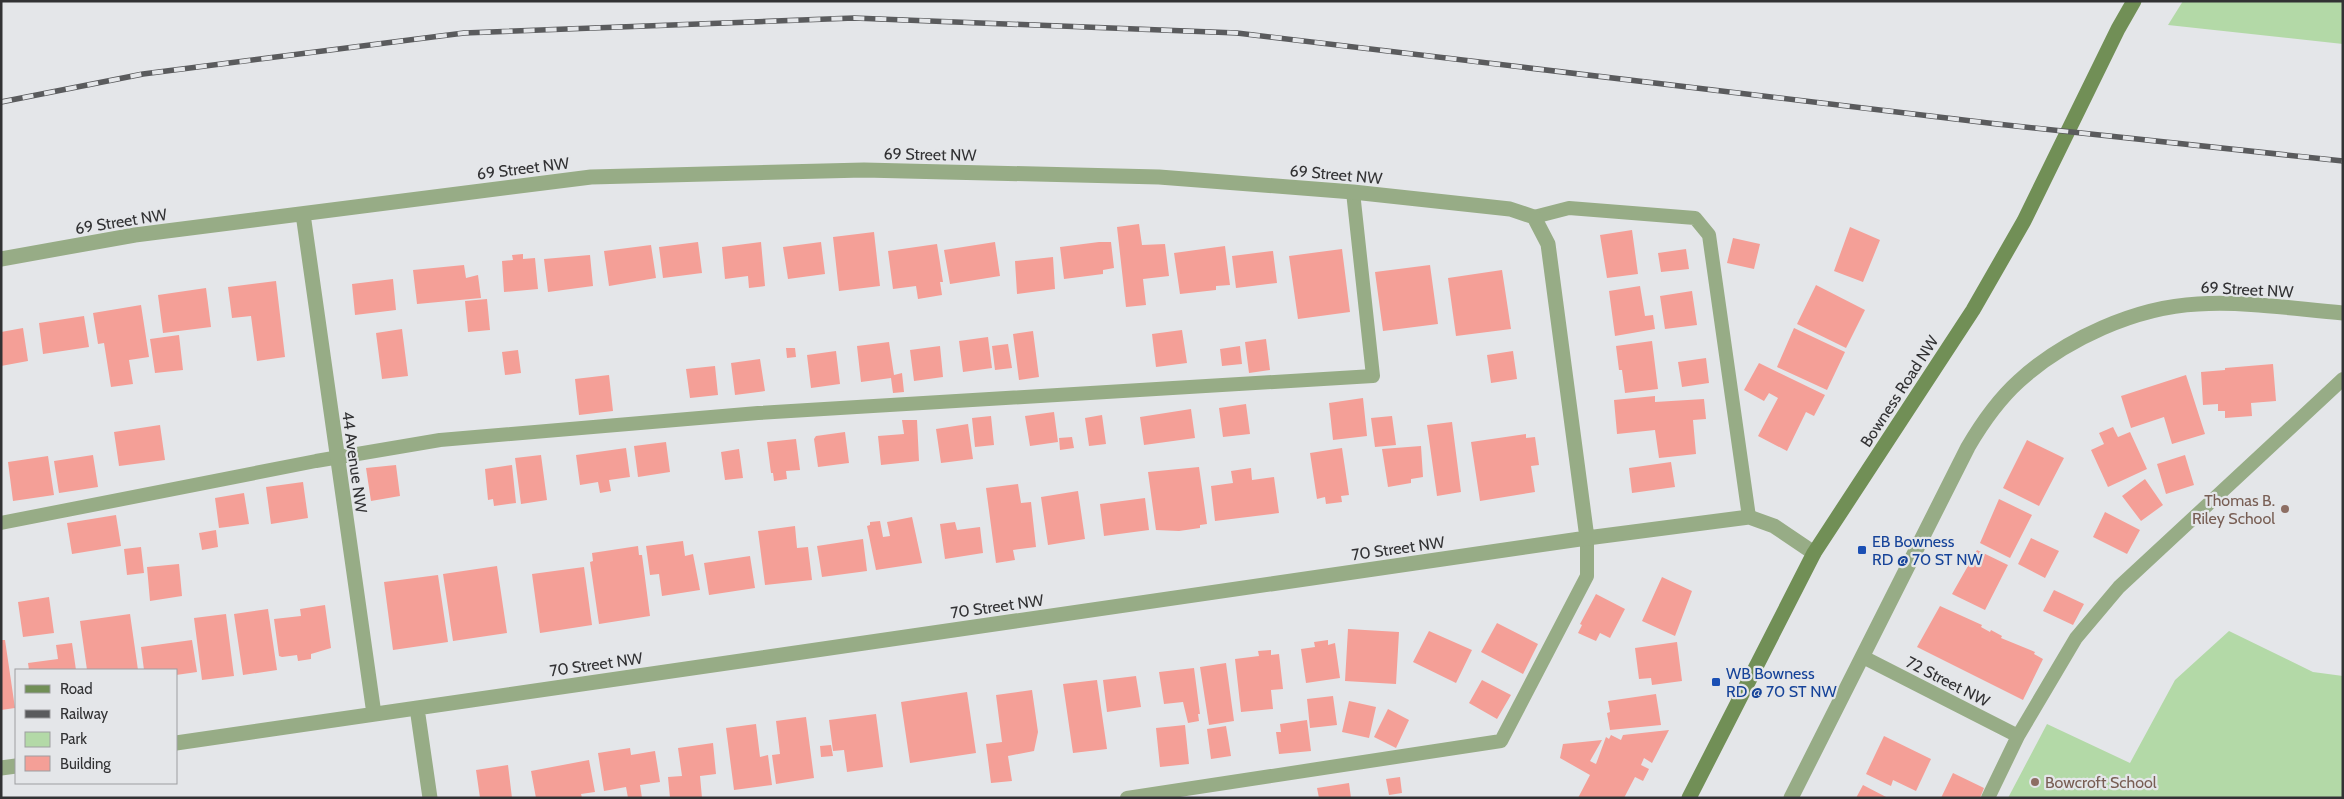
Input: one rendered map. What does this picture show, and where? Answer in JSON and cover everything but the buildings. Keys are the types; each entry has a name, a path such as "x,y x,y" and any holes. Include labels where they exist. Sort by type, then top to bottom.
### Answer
{"street":[{"name":"Bowness Road NW","path":"1689,798 1814,553 1973,310 2024,221 2118,29 2134,1"},
{"name":"69 Street NW","path":"1,259 135,235 591,177 864,170 1159,177 1353,192 1510,209 1534,217"},
{"name":"44 Avenue NW","path":"303,214 336,458 374,714"},
{"path":"1534,217 1548,244 1587,538"},
{"name":"69 Street NW","path":"1863,657 1968,447 1982,423 2019,380 2042,362 2117,322 2143,313 2178,306 2224,303 2343,313"},
{"name":"70 Street NW","path":"178,743 1587,538 1750,517 1774,526 1814,553"},
{"path":"1792,798 1863,657"},
{"path":"417,708 430,798"},
{"path":"1,768 15,766"}],"lane":[{"path":"1,524 336,458 440,440 758,413 1373,376 1353,192"},
{"path":"1534,217 1569,208 1695,218 1709,235 1750,517"},
{"path":"1988,798 2018,736 2076,638 2119,587 2343,379"},
{"path":"1128,798 1501,741 1587,576 1587,538"},
{"name":"72 Street NW","path":"1863,657 2018,736"}],"green space":[{"path":"2183,1 2343,1 2343,44 2168,25"},
{"path":"2229,631 2313,672 2343,676 2343,798 2008,798 2047,724 2130,763 2175,680"}],"railway":[{"path":"1,102 143,74 464,33 854,18 1237,33 1997,124 2343,161"}],"place":[{"name":"Thomas B. Riley School","path":"2285,509"},
{"name":"EB Bowness RD @ 70 ST NW","path":"1862,550"},
{"name":"WB Bowness RD @ 70 ST NW","path":"1716,682"},
{"name":"Bowcroft School","path":"2035,782"}]}
